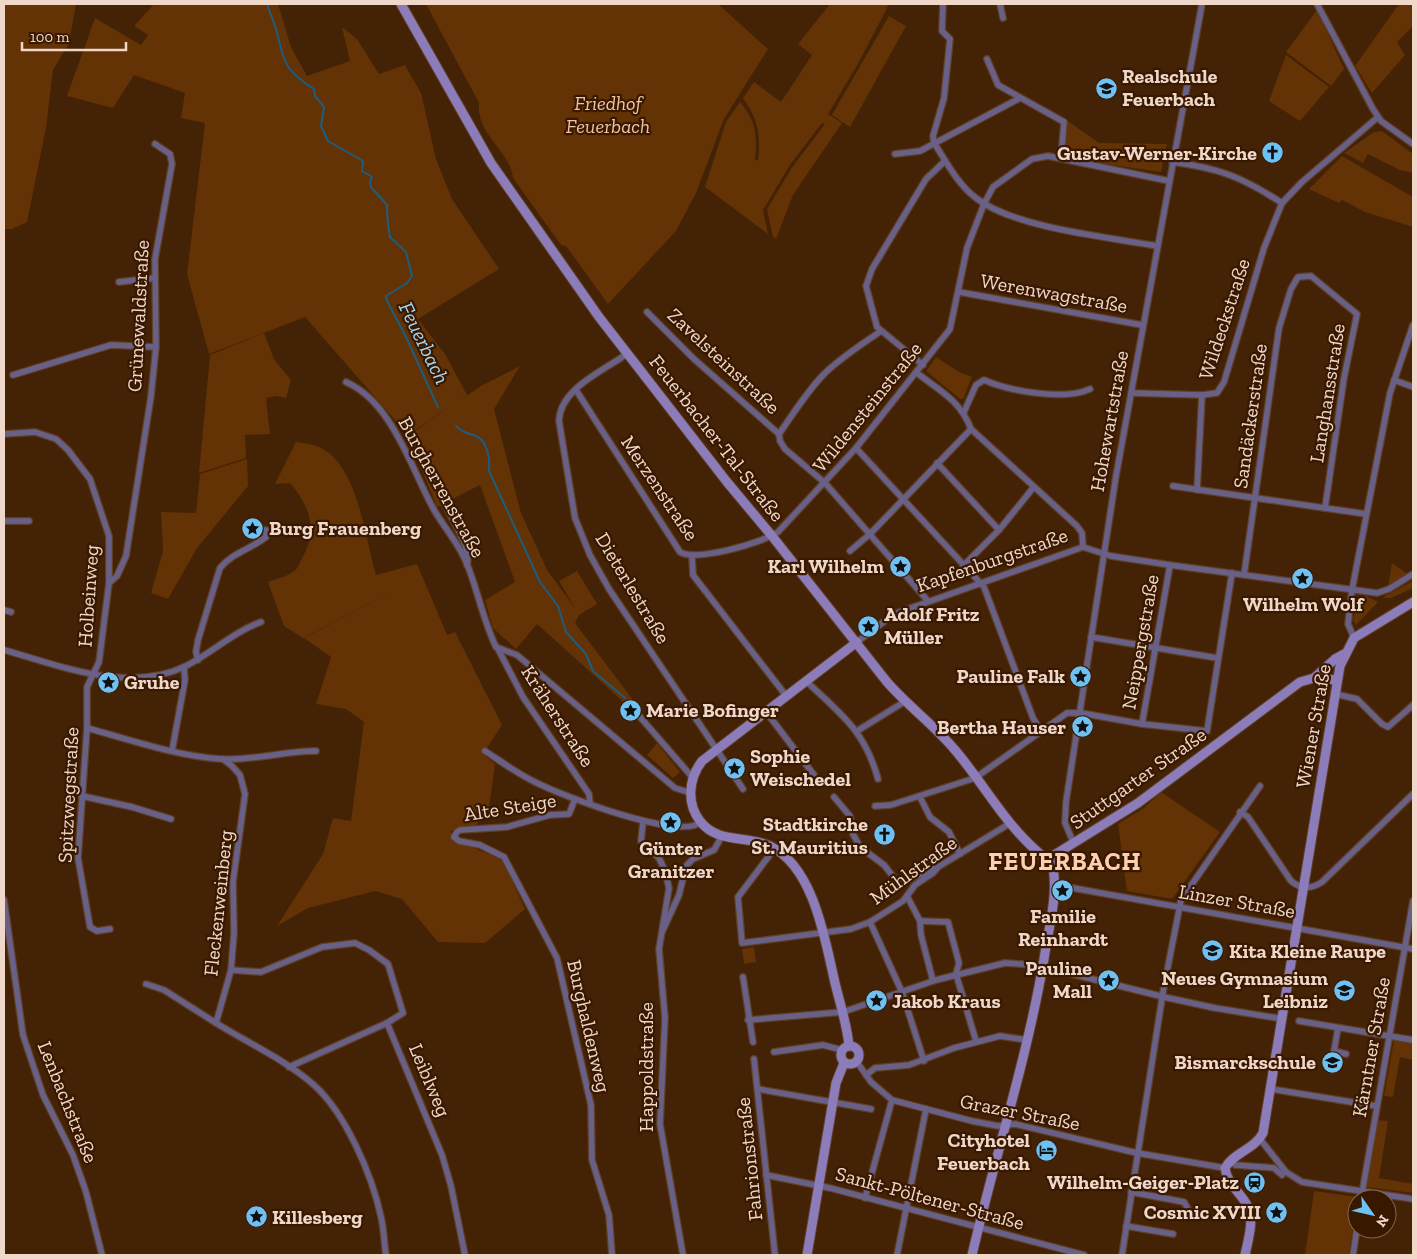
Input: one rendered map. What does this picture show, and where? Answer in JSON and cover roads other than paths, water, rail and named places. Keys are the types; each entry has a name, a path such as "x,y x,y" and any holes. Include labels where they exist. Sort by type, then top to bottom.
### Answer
{"main road":[{"name":"Feuerbacher-Tal-Straße","path":"401,4 491,163 599,317 727,482 904,702 954,749 1009,824 1044,857 1051,857"},
{"path":"1354,638 1413,602"},
{"name":"Wiener Straße","path":"1260,1139 1271,1089 1305,888 1337,680 1344,654 1354,638"},
{"name":"Kapfenburgstraße","path":"693,778 702,760 807,682 856,642"},
{"path":"1314,678 1335,659 1344,654"},
{"name":"Stuttgarter Straße","path":"1051,857 1151,794 1300,682 1314,678 1337,680"},
{"path":"693,778 691,793 694,809 700,822 722,836 758,841 774,848 791,862 802,878 824,934 843,1012 845,1048 841,1058 844,1063 849,1065 857,1062 859,1052 855,1047 845,1048"},
{"path":"972,1255 1027,1040 1042,966 1056,884 1051,857"},
{"path":"808,1255 838,1073 844,1063"},
{"path":"1245,1255 1251,1225 1250,1213 1248,1205 1225,1168 1231,1160 1260,1139"}],"street":[{"path":"943,4 942,31 950,39 944,98 933,136 934,143 965,188 984,204 1020,220 1157,246"},
{"path":"1000,4 1003,18"},
{"name":"Hohewartstraße","path":"1074,844 1067,832 1065,816 1091,637 1142,325 1202,4"},
{"path":"1317,4 1350,69 1378,117 1413,144"},
{"path":"987,59 998,85 1064,122 1061,159"},
{"path":"895,154 920,151 1020,98"},
{"name":"Wildeckstraße","path":"1131,393 1202,395 1217,393 1224,382 1264,248 1282,202 1302,182 1378,117"},
{"name":"Grünewaldstraße","path":"109,583 123,566 131,534 156,347 154,278 157,242 172,164 170,154 154,144"},
{"name":"Wildensteinstraße","path":"692,556 747,545 772,536 825,483 856,448 950,329 967,248 984,204 999,181 1032,159 1048,156 1169,181"},
{"path":"923,365 881,330 875,322 866,290 868,276 926,179 945,160"},
{"path":"1172,162 1201,166 1237,176 1282,202"},
{"name":"Sandäckerstraße","path":"1244,575 1279,328 1291,289 1298,277 1310,276"},
{"name":"Langhansstraße","path":"1310,276 1357,314 1344,378 1325,508"},
{"path":"119,282 154,278"},
{"name":"Werenwagstraße","path":"959,292 1142,325"},
{"name":"Zavelsteinstraße","path":"647,312 694,358 779,434 780,442 785,449 825,483 928,601"},
{"path":"1354,638 1348,624 1352,590 1366,514 1394,380 1413,325"},
{"name":"Zavelsteinstraße","path":"779,434 822,376 837,362 881,330"},
{"path":"13,376 111,345 156,347"},
{"name":"Dieterlestraße","path":"628,353 576,390 560,406 559,421 571,500 580,534 609,589 743,790"},
{"path":"917,373 956,403 964,412 971,429 1033,488 1077,526 1082,533 1083,547"},
{"path":"964,412 976,385 984,380 998,386 1032,394 1082,393 1090,389"},
{"path":"1394,380 1413,386"},
{"name":"Burgherrenstraße","path":"346,382 360,390 399,436 434,510 460,548 488,630 496,647"},
{"name":"Merzenstraße","path":"576,390 677,549 682,554 692,556 693,575 787,697"},
{"path":"1197,490 1202,395"},
{"path":"850,551 870,534 971,429"},
{"name":"Holbeinweg","path":"4,434 35,432 50,437 68,450 84,469 100,505 109,536 109,583 99,662 94,674"},
{"path":"856,448 904,498 978,583 984,587 1033,718 1041,731"},
{"path":"937,463 999,530"},
{"path":"1173,486 1366,514"},
{"path":"963,566 999,530 1033,488"},
{"path":"444,503 464,544 468,556 467,565"},
{"path":"4,521 29,521"},
{"path":"198,660 196,652 198,640 220,568 227,559 259,542 266,536 266,530"},
{"name":"Kapfenburgstraße","path":"856,642 888,617 978,583 1083,547 1104,553 1170,565 1377,593 1385,591 1413,574"},
{"name":"Neippergstraße","path":"1142,724 1157,648 1170,565"},
{"path":"875,806 890,805 920,797 975,778 1067,713 1081,713 1142,724 1207,731 1232,573"},
{"path":"4,610 11,612"},
{"path":"4,650 94,674 127,678 144,677 184,667 240,632 261,622"},
{"path":"1091,637 1218,658"},
{"path":"496,647 517,655 675,788 691,793"},
{"name":"Kräherstraße","path":"496,647 522,697 589,794 590,803"},
{"path":"172,751 185,680 184,667"},
{"name":"Spitzwegstraße","path":"94,674 87,687 87,728 78,858 90,927 97,931 110,929"},
{"path":"807,682 857,731 870,752 878,778"},
{"path":"1335,694 1357,699 1382,724 1388,727 1413,705"},
{"path":"857,731 904,702"},
{"path":"634,710 693,778"},
{"path":"767,712 814,775"},
{"path":"87,728 172,751 222,759 293,751 316,751"},
{"path":"485,751 536,783 575,799 644,822 685,828 696,827 700,822"},
{"name":"Fleckenweinberg","path":"216,1023 231,970 234,933 233,882 245,794 240,775 222,759"},
{"path":"1122,1255 1130,1192 1181,900 1240,812 1260,786"},
{"path":"1240,812 1248,817 1291,881 1305,888 1322,882 1413,794"},
{"path":"82,796 132,807 171,819"},
{"path":"834,797 850,816 853,834 860,847 884,865 899,884 938,867"},
{"path":"920,797 930,817 951,835 960,854"},
{"name":"Alte Steige","path":"464,841 456,840 454,837 457,832 507,827 550,815 569,814 575,799"},
{"name":"Happoldstraße","path":"644,822 641,841 659,858 669,881 669,896 660,936 659,965 665,1018 660,1124 683,1255"},
{"name":"Mühlstraße","path":"774,848 738,897 742,943 824,934 851,929 870,922 907,896 915,885 933,873 938,867 1009,824"},
{"name":"Happoldstraße","path":"660,936 679,895 686,866 693,859 714,850 722,836"},
{"name":"Burghaldenweg","path":"464,841 490,849 506,860 557,958 592,1104 592,1160 609,1215 612,1255"},
{"name":"Linzer Straße","path":"1056,884 1413,949"},
{"path":"907,896 920,921 921,935 933,981"},
{"name":"Lenbachstraße","path":"4,900 23,1035 43,1095 76,1164 86,1192 102,1255"},
{"name":"Kärntner Straße","path":"1363,1189 1413,901"},
{"path":"920,921 948,922 959,963 956,974 976,1042"},
{"path":"870,922 902,992 924,1061"},
{"path":"231,970 261,972 322,947 339,943 355,944 382,958 393,974 403,1013 387,1023 289,1067"},
{"path":"748,1020 843,1012 956,974 1005,963 1042,966 1164,997 1215,1008 1283,1019"},
{"path":"743,977 748,1020 753,1042"},
{"path":"146,984 164,990 289,1067 314,1085 336,1111 365,1167 381,1217 386,1255"},
{"path":"1299,1022 1413,1040"},
{"name":"Leiblweg","path":"387,1023 442,1154 451,1186 465,1255"},
{"path":"1338,1028 1334,1051 1346,1054"},
{"path":"866,1075 876,1068 909,1065 976,1042 1004,1036 1027,1040"},
{"path":"774,1052 823,1045 845,1048"},
{"name":"Fahrionstraße","path":"754,1060 775,1255"},
{"name":"Grazer Straße","path":"857,1062 883,1094 892,1100 926,1110 998,1126 1015,1124 1137,1153 1225,1168"},
{"path":"1271,1089 1376,1106"},
{"path":"758,1090 871,1109"},
{"path":"865,1198 892,1100"},
{"path":"897,1255 926,1110"},
{"path":"1260,1139 1290,1176 1302,1182 1355,1189"},
{"path":"1231,1160 1235,1165 1246,1168 1269,1169 1282,1176"},
{"name":"Sankt-Pöltener-Straße","path":"766,1175 820,1186 1058,1252 1084,1255"},
{"path":"1130,1192 1184,1202 1188,1209"},
{"path":"1397,1196 1413,1199"},
{"path":"1126,1226 1173,1234"},
{"path":"1353,1255 1355,1239"}],"waterway":[{"name":"Feuerbach","path":"267,4 282,53 288,66 292,72 314,89 315,96 324,107 321,126 328,141 363,161 362,171 372,177 371,187 387,205 390,237 406,252 412,276 407,283 386,296 387,301 406,337 438,407"},
{"name":"Feuerbach","path":"456,426 464,432 479,437 485,445 489,461 489,471 540,582 558,606 566,632 586,654 593,671 625,698"}],"place":[{"name":"Realschule Feuerbach","path":"1106,88"},
{"name":"Gustav-Werner-Kirche","path":"1273,153"},
{"name":"Burg Frauenberg","path":"253,528"},
{"name":"Karl Wilhelm","path":"900,566"},
{"name":"Wilhelm Wolf","path":"1303,578"},
{"name":"Adolf Fritz Müller","path":"868,626"},
{"name":"Pauline Falk","path":"1081,676"},
{"name":"Gruhe","path":"108,682"},
{"name":"Marie Bofinger","path":"630,710"},
{"name":"Bertha Hauser","path":"1082,727"},
{"name":"Sophie Weischedel","path":"734,768"},
{"name":"Günter Granitzer","path":"671,822"},
{"name":"Stadtkirche St. Mauritius","path":"884,835"},
{"name":"Familie Reinhardt","path":"1063,890"},
{"name":"Kita Kleine Raupe","path":"1213,951"},
{"name":"Pauline Mall","path":"1108,980"},
{"name":"Neues Gymnasium Leibniz","path":"1344,990"},
{"name":"Jakob Kraus","path":"876,1001"},
{"name":"Bismarckschule","path":"1332,1062"},
{"name":"Cityhotel Feuerbach","path":"1046,1151"},
{"name":"Wilhelm-Geiger-Platz","path":"1255,1182"},
{"name":"Cosmic XVIII","path":"1277,1212"},
{"name":"Killesberg","path":"256,1217"}],"district":[{"name":"FEUERBACH","path":"1065,861"}],"park label":[{"name":"Friedhof Feuerbach","path":"608,114"}]}
